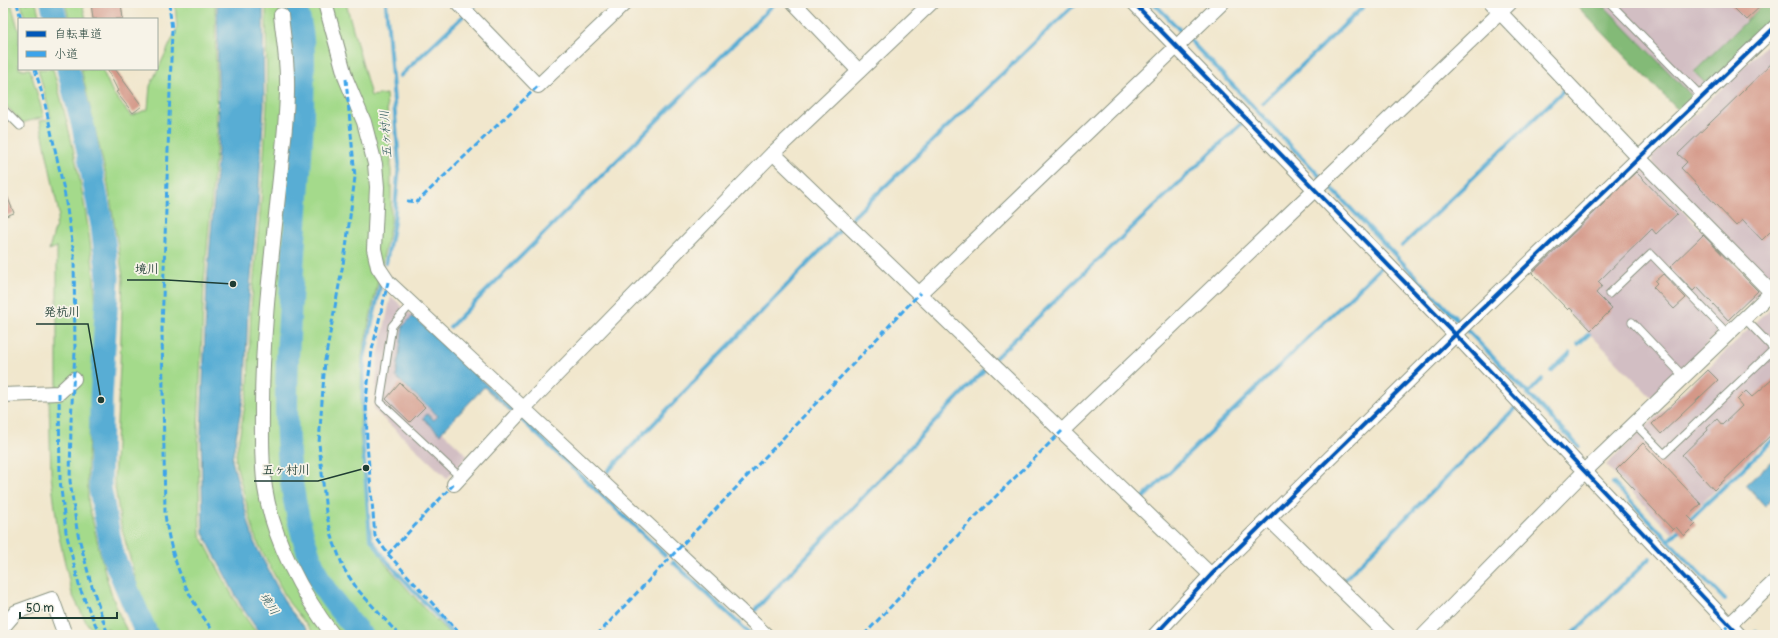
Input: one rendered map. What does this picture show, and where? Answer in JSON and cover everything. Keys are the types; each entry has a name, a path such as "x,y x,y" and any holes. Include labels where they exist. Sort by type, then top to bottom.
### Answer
{"street":[{"path":"325,3 346,79 364,122 375,164 377,187 374,249 378,267 388,282 766,635"},
{"path":"458,3 538,86 625,3"},
{"path":"794,3 859,71"},
{"path":"457,480 524,408 773,153 931,3"},
{"path":"1134,3 1321,184 1461,330 1584,472 1734,630 1775,581"},
{"path":"920,293 1222,3"},
{"path":"1062,431 1321,184 1495,8 1510,3"},
{"path":"1424,635 1584,472 1774,292 1639,158 1495,8"},
{"path":"281,15 287,79 285,121 262,374 262,462 265,489 275,526 296,580 316,612 333,635"},
{"path":"1155,635 1211,575 1461,330 1775,27"},
{"path":"773,153 1211,575"},
{"path":"3,395 58,393 74,379"},
{"path":"1269,519 1388,635"},
{"path":"3,627 16,612 52,599 65,635"}],"lane":[{"path":"1610,3 1702,97"},
{"path":"3,109 20,126"},
{"path":"1609,294 1651,254 1728,334"},
{"path":"412,304 392,326 380,402 457,480"},
{"path":"1635,424 1664,454 1763,360 1774,349 1745,318"},
{"path":"1632,322 1684,377"}],"shaded area":[{"path":"1574,3 1775,3 1775,19 1680,112"},
{"path":"1775,36 1775,279 1773,281 1767,280 1652,163 1652,157"},
{"path":"1638,165 1761,292 1651,397 1529,271"},
{"path":"391,296 413,316 403,326 397,377 438,416 434,421 427,414 424,418 440,433 442,431 468,456 447,478 374,410 378,356"},
{"path":"1773,306 1775,306 1775,433 1671,533 1606,465"}],"green space":[{"path":"3,3 11,3 18,28 18,70 30,70 44,117 22,123 3,102"},
{"path":"21,3 36,3 40,18 25,18"},
{"path":"65,3 82,3 86,18 69,18"},
{"path":"175,3 215,3 217,138 204,283 198,430 200,534 239,608 258,635 159,635 139,592 121,525 114,481 123,277 107,180 81,70 102,70 113,93 131,116 148,109 150,86 177,29"},
{"path":"268,3 285,3 287,7 300,3 346,3 371,96 386,94 391,161 391,222 362,355 360,433 363,467 372,538 384,562 424,608 451,635 315,635 289,603 256,540 235,460 248,389 251,308 261,203 267,105 266,7"},
{"path":"1574,3 1601,3 1694,98 1680,112"},
{"path":"1765,3 1775,3 1775,19 1707,85 1694,72"},
{"path":"38,70 53,70 74,151 85,207 93,263 96,317 96,343 89,445 88,500 108,582 117,609 129,635 110,635 108,628 96,635 86,622 72,594 58,532 51,476 49,399 57,385 57,247 49,250 59,214 40,121 51,118"}],"water":[{"path":"217,3 264,3 264,105 258,204 248,309 245,388 232,460 254,542 287,606 311,635 261,635 241,606 203,533 201,431 207,282 219,138"},
{"path":"413,316 514,410 512,413 484,387 440,434 423,418 427,414 434,420 438,416 396,377 403,326"},
{"path":"1775,458 1775,496 1765,506 1746,485"}],"building":[{"path":"91,3 121,3 123,18 93,18"},
{"path":"1729,3 1764,3 1746,20"},
{"path":"1775,60 1775,227 1762,240 1743,220 1736,226 1681,168 1687,162 1678,154"},
{"path":"108,70 116,70 142,106 133,113 116,92 118,91"},
{"path":"1636,172 1677,214 1656,234 1652,229 1598,282 1602,286 1596,293 1612,309 1591,330 1570,308 1568,310 1532,273"},
{"path":"3,186 14,213 3,217"},
{"path":"1703,235 1758,291 1728,320 1697,287 1693,291 1670,267"},
{"path":"1663,274 1686,298 1674,309 1653,287 1657,283 1655,281"},
{"path":"1708,370 1718,380 1661,434 1652,424"},
{"path":"1775,377 1775,431 1714,490 1682,455 1708,430 1707,428 1717,419 1722,425 1742,406 1737,400 1746,391 1752,397"},
{"path":"400,383 425,407 410,422 386,399"},
{"path":"1643,443 1701,504 1688,516 1696,524 1684,536 1676,527 1673,530 1616,470"}],"waterway":[{"path":"52,3 56,18"},
{"path":"294,3 298,13 302,34 304,66 303,116 287,377 288,445 291,479 297,512 306,545 318,577 332,599 361,635"},
{"name":"五ヶ村川","path":"386,3 399,164 394,222 386,263"},
{"path":"471,8 476,3"},
{"path":"450,327 775,3"},
{"path":"852,218 1076,3"},
{"path":"1154,3 1579,447"},
{"path":"1263,103 1367,3"},
{"path":"400,76 463,16"},
{"path":"68,70 83,126 102,225 108,277 101,400 100,488 113,556 147,635"},
{"path":"1402,246 1564,90"},
{"path":"995,358 1242,123"},
{"path":"608,471 843,227"},
{"path":"1144,502 1142,499 1380,268"},
{"name":"五ヶ村川","path":"381,283 364,358 362,432 370,538 386,560 454,635"},
{"path":"1578,344 1589,334"},
{"path":"1551,371 1570,353"},
{"path":"755,610 987,367"},
{"path":"1528,394 1542,379"},
{"path":"1341,583 1515,408"},
{"path":"521,419 665,555"},
{"path":"1687,522 1775,438"},
{"path":"1613,483 1725,600"},
{"path":"1668,541 1682,527"},
{"path":"1571,635 1650,558"},
{"path":"673,562 751,635"},
{"path":"1756,631 1759,635"}],"marked path":[{"path":"17,3 21,18"},
{"path":"169,3 172,30 162,329 165,514 171,547 182,578 197,607 216,635"},
{"path":"35,70 45,104 64,190 74,254 75,352 71,421 70,481 77,530 90,580 108,635"},
{"path":"346,79 355,177 346,248 325,360 319,443 326,513 334,543 344,569 358,590 399,635"},
{"path":"407,201 417,202 538,86"},
{"path":"388,282 372,350 366,399 367,444 375,536 388,554 461,635"},
{"path":"597,635 920,293"},
{"path":"59,393 60,480 66,532 80,589 100,635"},
{"path":"864,635 976,516 1062,431"},
{"path":"388,554 454,484"},
{"path":"1719,635 1729,625"}],"cycle path":[{"path":"1134,3 1456,335 1739,635"},
{"path":"1155,635 1211,575 1459,331 1775,27"}],"place":[{"name":"境川","path":"233,284"},
{"name":"発杭川","path":"101,400"},
{"name":"五ヶ村川","path":"366,468"}]}
